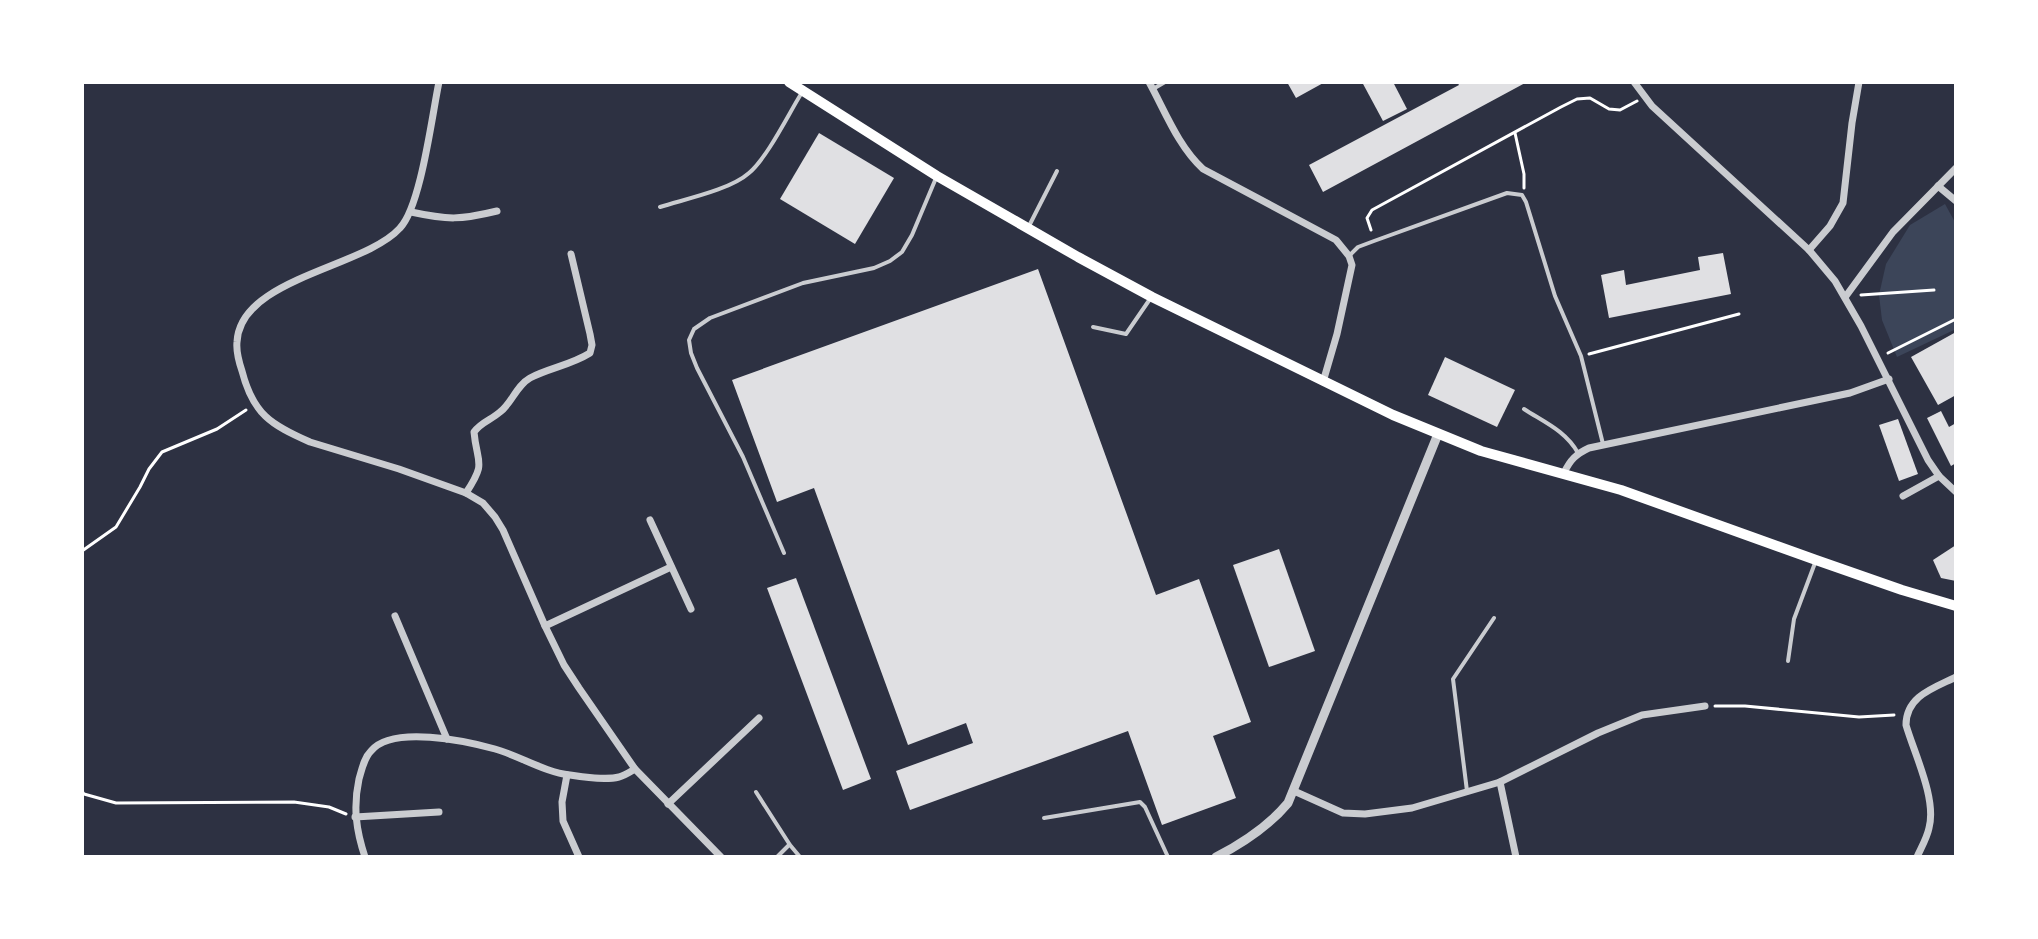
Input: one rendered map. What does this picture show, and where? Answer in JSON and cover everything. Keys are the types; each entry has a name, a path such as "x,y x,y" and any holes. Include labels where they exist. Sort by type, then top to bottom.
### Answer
{"main road":[{"path":"789,82 937,176 1152,297 1323,382 1438,434 1481,451 1621,490 1902,590 1956,606"}],"street":[{"path":"439,82 411,212 400,228 383,242 289,282 269,295 245,318 236,340 243,378 260,413 275,424 310,442 399,469 466,493 483,503 503,530 545,626 572,677 635,769 721,857"},
{"path":"1634,82 1643,97 1829,272 1846,296 1928,460 1956,492"},
{"path":"1809,250 1830,226 1843,203 1859,82"},
{"path":"1151,86 1192,159 1203,169 1336,240 1349,256 1352,265 1350,278 1323,382"},
{"path":"1846,296 1893,232 1956,168"},
{"path":"1938,186 1956,201"},
{"path":"411,212 441,219 465,218 497,211"},
{"path":"466,493 481,464 474,432 479,425 500,412 529,379 590,353 590,334 571,254"},
{"path":"1564,473 1578,453 1603,444 1850,393 1889,379"},
{"path":"1216,857 1246,841 1279,814 1294,791 1438,434"},
{"path":"1903,496 1939,476"},
{"path":"650,520 691,609"},
{"path":"545,626 671,567"},
{"path":"395,616 447,739"},
{"path":"1917,857 1929,828 1929,797 1906,725 1906,714 1917,698 1956,677"},
{"path":"1294,791 1343,813 1365,814 1412,808 1500,782 1642,715 1705,706"},
{"path":"668,804 759,718"},
{"path":"365,857 355,817 358,786 362,766 371,750 382,741 420,737 447,739 495,749 567,775 618,778 635,769"},
{"path":"567,775 562,802 563,821 579,857"},
{"path":"1500,782 1516,857"},
{"path":"355,817 439,812"}],"lane":[{"path":"1151,86 1165,82"},
{"path":"660,207 735,183 750,172 803,92"},
{"path":"1028,228 1057,171"},
{"path":"784,553 743,457 697,368 689,340 694,329 710,318 803,283 874,268 890,261 902,252 912,235 937,176"},
{"path":"1349,256 1358,247 1507,193 1522,195 1555,296 1581,356 1603,444"},
{"path":"1093,327 1126,334 1152,297"},
{"path":"1524,409 1564,434 1578,453"},
{"path":"1788,661 1794,619 1816,560"},
{"path":"1467,793 1453,679 1494,618"},
{"path":"756,792 800,857"},
{"path":"1044,818 1140,802 1168,857"},
{"path":"777,857 790,845"}],"path":[{"path":"1374,241 1367,218 1372,210 1515,132 1577,99 1590,98 1609,109 1620,110 1643,97"},
{"path":"1515,132 1526,184 1522,195"},
{"path":"1846,296 1934,290"},
{"path":"1581,356 1739,314"},
{"path":"1878,358 1956,319"},
{"path":"82,551 116,527 162,452 217,429 254,404"},
{"path":"1705,706 1745,706 1859,717 1906,714"},
{"path":"82,791 116,803 294,802 329,807 355,817"}],"shaded area":[{"path":"1945,204 1956,224 1956,329 1897,357 1882,320 1879,295 1886,264 1910,225"}],"building":[{"path":"1287,82 1325,82 1296,98"},
{"path":"1362,82 1393,82 1407,109 1383,121"},
{"path":"1457,82 1527,82 1323,192 1309,165 1459,85"},
{"path":"819,133 894,178 855,244 780,199"},
{"path":"1723,253 1731,294 1609,318 1601,275 1624,270 1626,285 1700,270 1698,257"},
{"path":"1038,269 1156,595 1199,579 1251,722 1213,736 1236,798 1162,825 1128,731 910,810 896,771 973,743 966,723 908,745 814,488 777,502 732,380"},
{"path":"1956,332 1956,395 1938,405 1911,357"},
{"path":"1445,357 1515,390 1497,427 1428,395"},
{"path":"1941,411 1949,427 1956,423 1956,463 1951,466 1927,418"},
{"path":"1898,419 1918,474 1899,481 1879,425"},
{"path":"1956,545 1956,581 1941,578 1933,560"},
{"path":"1279,549 1315,651 1269,667 1233,565"},
{"path":"796,578 871,779 843,790 767,588"}]}
